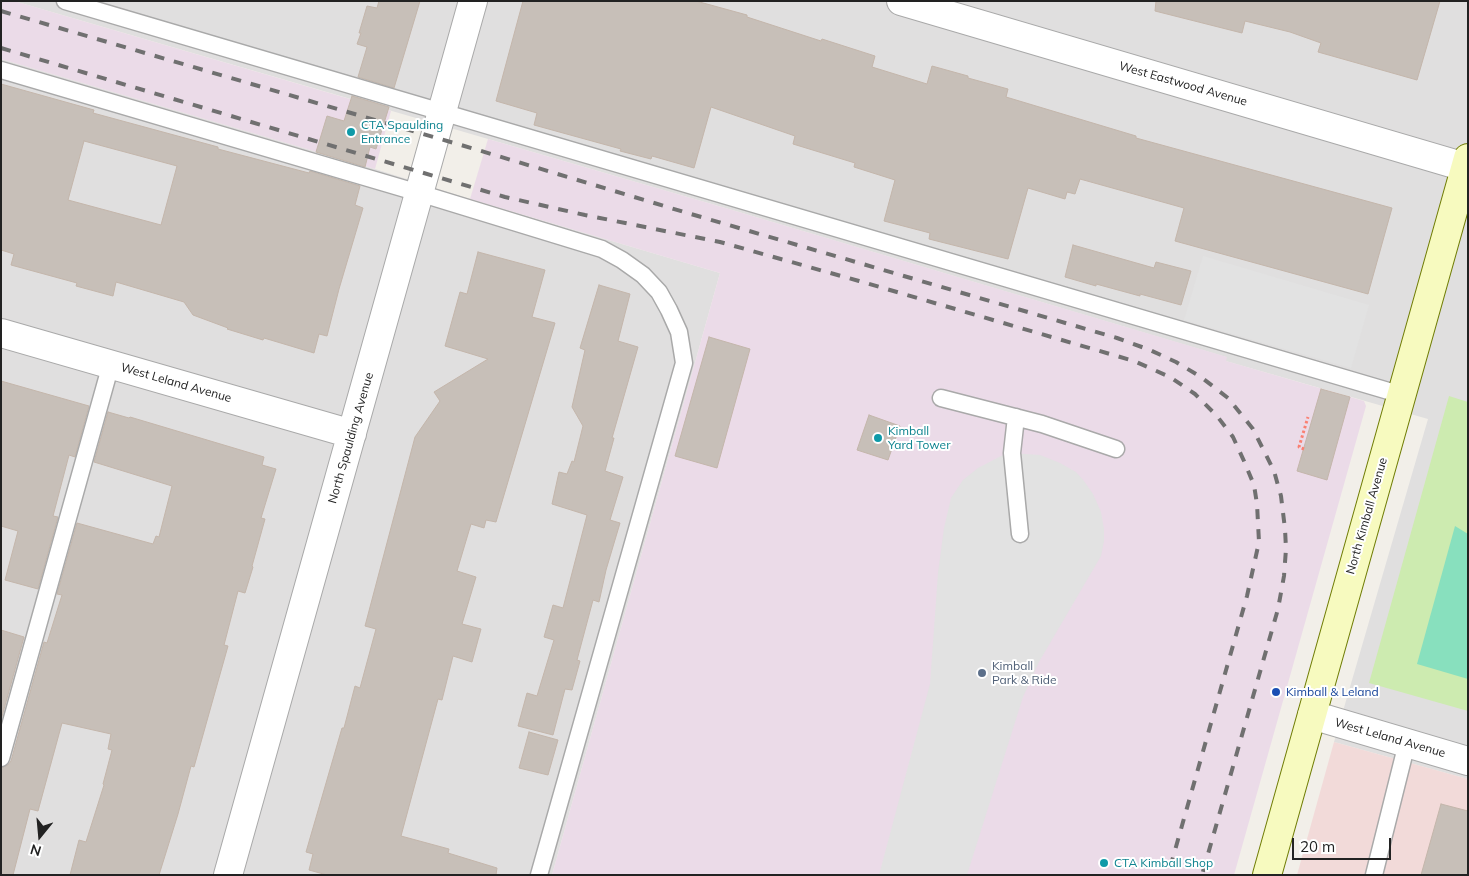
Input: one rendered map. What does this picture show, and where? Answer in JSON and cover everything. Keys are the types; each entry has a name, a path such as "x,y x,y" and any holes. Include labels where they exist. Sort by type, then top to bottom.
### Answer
{"street":[{"name":"North Spaulding Avenue","path":"228,875 473,1"},
{"name":"West Eastwood Avenue","path":"901,1 1466,163"},
{"name":"North Kimball Avenue","path":"1267,875 1466,163"},
{"name":"West Leland Avenue","path":"1,333 352,434"},
{"name":"West Leland Avenue","path":"1312,715 1468,761"}],"lane":[{"path":"65,1 1402,395"},
{"path":"1,70 602,249 643,275 659,292 679,332 684,363 539,875"},
{"path":"1,758 111,364"},
{"path":"942,398 1042,424 1116,449"},
{"path":"1016,417 1012,454 1020,534"},
{"path":"1374,875 1407,743"}],"path":[{"path":"378,140 387,143"},
{"path":"1304,449 1299,447 1308,417"}],"shaded area":[{"path":"1,1 14,1 391,111 375,169 1,59"},
{"path":"14,1 1468,1 1468,779 1334,742 1428,419 1225,361 1226,357 739,212"},
{"path":"1,59 720,273 552,875 1,875"},
{"path":"488,139 1227,357 1226,361 1364,401 1366,406 1234,875 552,875 720,273 470,199"},
{"path":"1203,256 1369,305 1351,368 1184,320"},
{"name":"Kimball Park & Ride","path":"1012,453 1040,455 1076,472 1084,481 1093,494 1101,512 1104,541 1101,556 1039,662 1023,697 967,875 879,875 930,684 938,573 944,528 951,498 963,480 978,468 1001,456"},
{"path":"1334,742 1468,779 1468,875 1297,875"}],"green space":[{"path":"1449,396 1468,402 1468,711 1369,683"},
{"path":"1455,526 1468,534 1468,679 1417,664"}],"building":[{"path":"379,1 420,1 394,88 358,77 367,47 357,44 361,33 359,33 367,6 377,8"},
{"path":"523,1 696,1 747,15 747,17 821,41 822,39 875,56 872,67 927,84 932,66 1008,89 1006,97 1136,136 1136,138 1392,208 1368,294 1175,241 1184,208 1080,179 1075,194 1067,192 1065,199 1028,188 1008,259 929,239 930,233 884,221 895,180 854,167 855,163 793,144 795,136 711,107 694,168 652,156 651,159 620,151 621,149 534,125 537,113 496,101"},
{"path":"1156,1 1440,1 1417,80 1318,52 1321,43 1290,32 1245,21 1242,33 1155,11"},
{"path":"1,84 94,110 93,113 218,147 218,149 309,173 310,171 360,186 355,205 363,208 327,336 319,334 314,353 227,329 193,315 184,302 116,282 113,296 76,286 77,283 11,265 14,254 1,250","holes":["84,141 177,166 161,225 68,200"]},
{"path":"352,96 389,107 376,149 370,147 365,167 316,152 327,116 344,121"},
{"path":"1073,245 1154,268 1156,262 1191,271 1181,305 1065,277"},
{"path":"478,252 545,270 532,317 555,323 496,522 486,520 484,528 471,524 457,571 476,577 462,624 481,629 472,662 453,656 442,700 438,699 401,836 449,849 448,853 497,868 496,875 327,875 309,870 313,854 306,852 355,686 360,688 376,629 365,626 415,437 440,401 434,392 488,359 445,346 460,292 467,294"},
{"path":"599,285 630,294 618,341 638,347 612,438 614,438 605,471 623,477 610,520 620,523 599,602 593,600 577,660 580,661 572,690 565,689 553,735 518,726 527,693 537,696 554,640 544,637 553,605 563,608 587,515 552,504 559,472 567,474 572,461 574,462 583,426 572,407 585,350 580,348"},
{"path":"709,337 750,349 717,468 675,456"},
{"path":"1,381 89,406 75,457 69,455 53,516 58,517 38,589 5,580 18,531 1,526"},
{"path":"1321,389 1350,397 1327,480 1297,471"},
{"path":"108,412 264,457 262,465 276,469 261,518 265,519 245,593 238,591 224,645 228,646 194,767 191,766 159,875 70,875 79,840 86,842 104,785 112,750 108,749 111,734 62,723 38,811 30,809 13,875 1,875 1,768 8,765 11,761 44,642 47,643 62,595 57,594 77,523 153,544 156,536 159,537 172,486 94,462"},
{"name":"Kimball Yard Tower","path":"869,415 900,426 888,460 857,450"},
{"path":"1,630 24,637 1,720"},
{"path":"529,732 558,740 548,775 519,768"},
{"path":"1441,804 1468,811 1468,875 1421,875"}],"railway":[{"path":"1,11 1117,338 1176,362 1201,377 1228,398 1253,429 1274,471 1281,496 1286,549 1284,576 1278,609 1202,875"},
{"path":"1,48 505,197 720,242 859,281 1134,361 1170,377 1195,394 1217,416 1233,437 1244,461 1254,485 1259,542 1247,596 1168,875"}],"place":[{"name":"CTA Spaulding Entrance","path":"351,132"},
{"name":"Kimball Yard Tower","path":"878,438"},
{"name":"Kimball Park & Ride","path":"982,673"},
{"name":"Kimball & Leland","path":"1276,692"},
{"name":"CTA Kimball Shop","path":"1104,863"}]}
